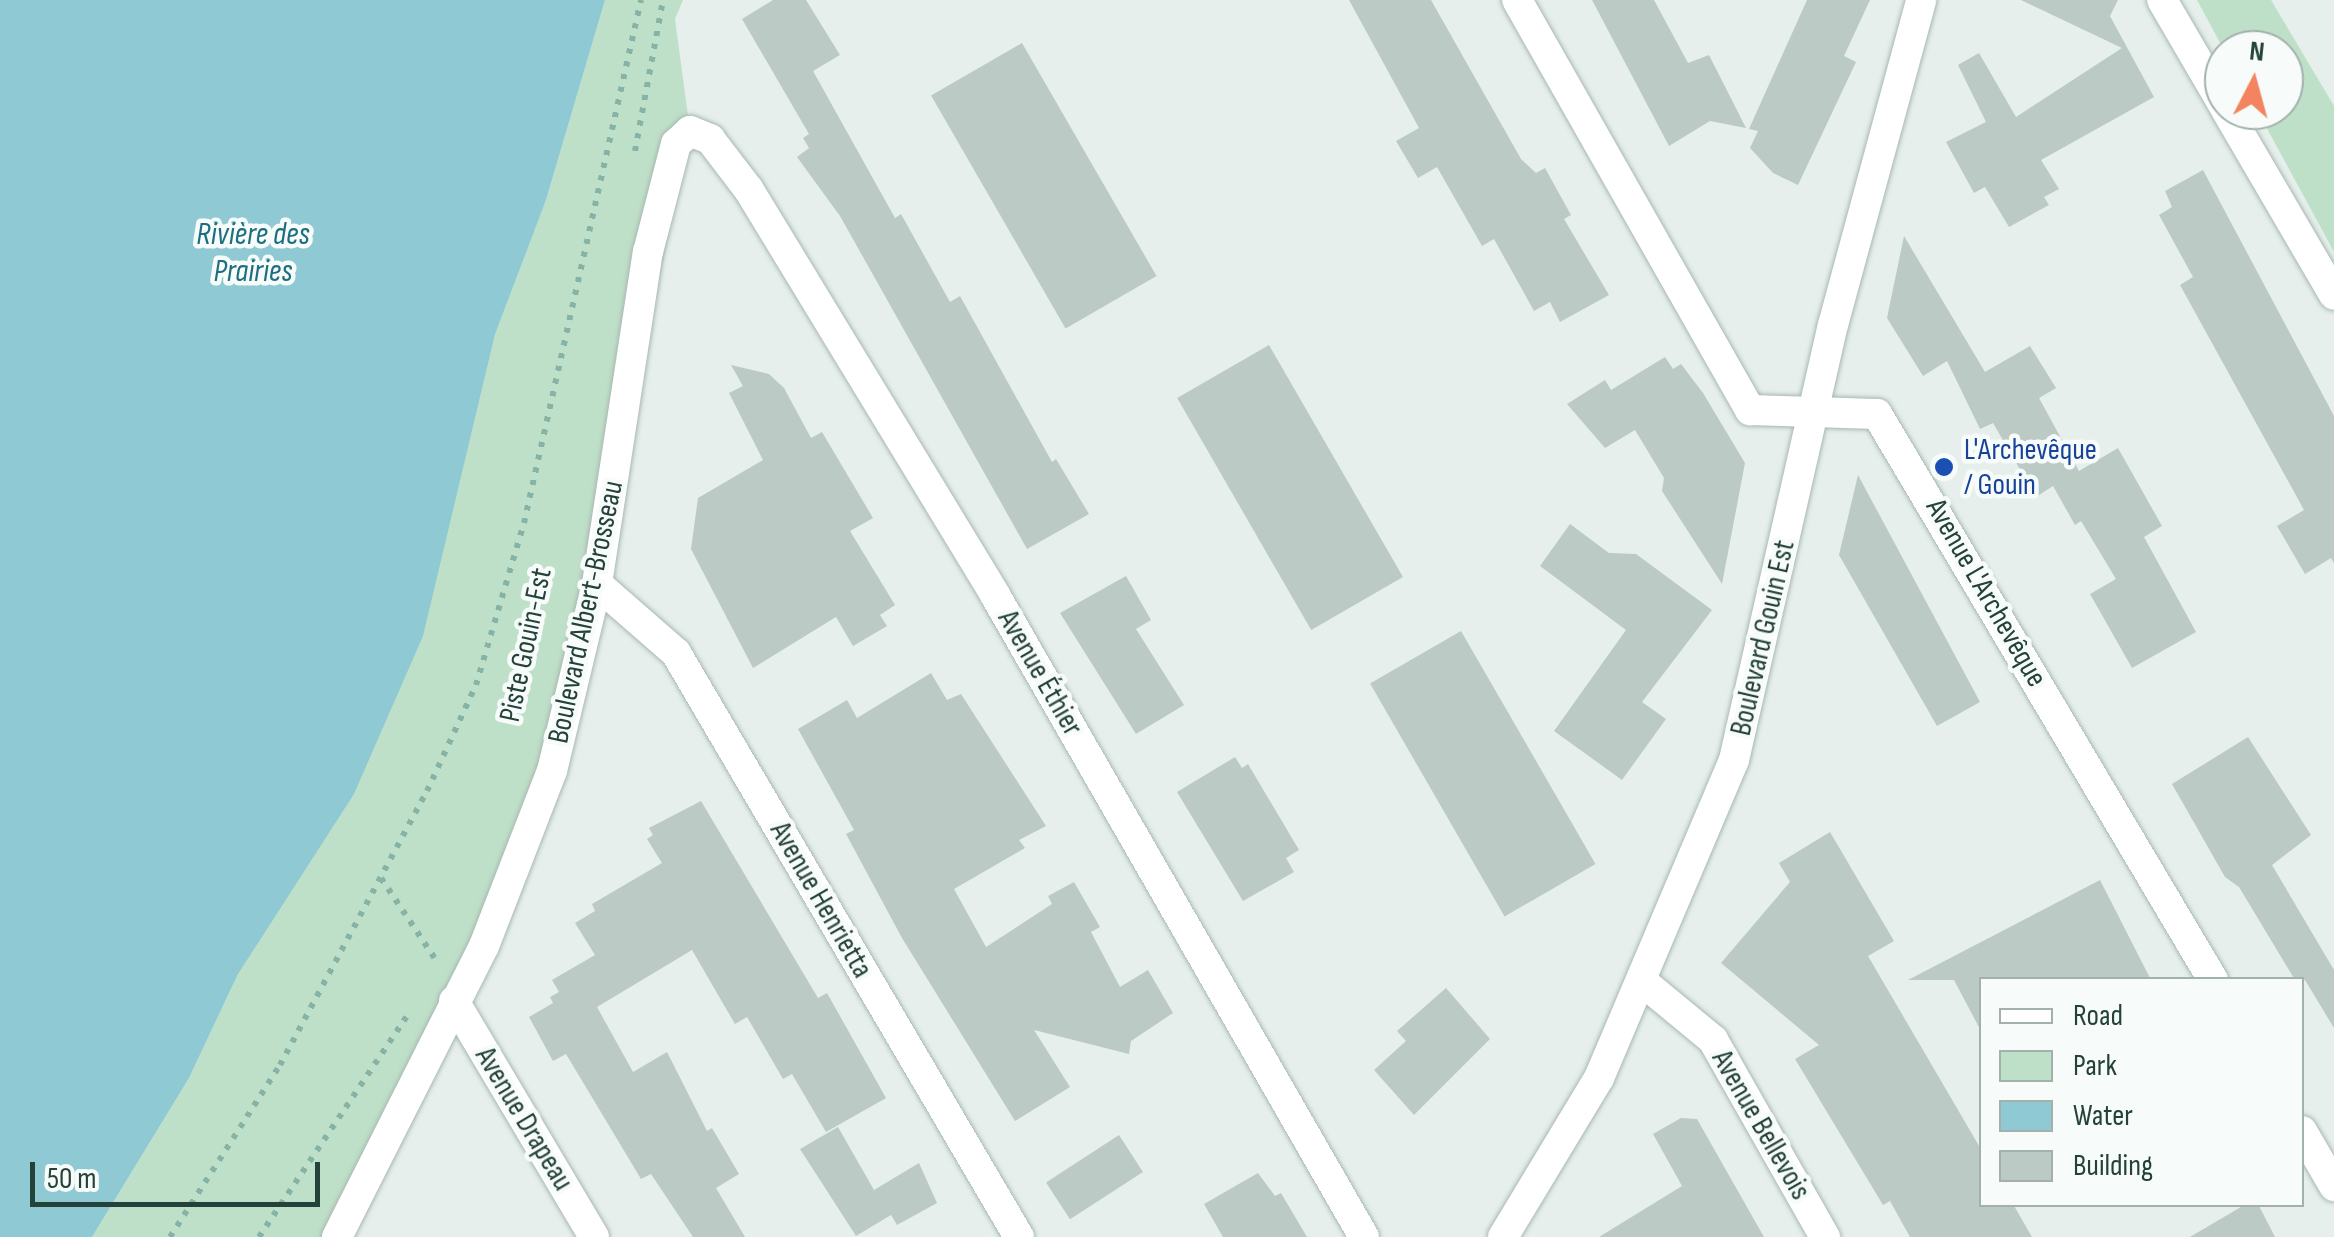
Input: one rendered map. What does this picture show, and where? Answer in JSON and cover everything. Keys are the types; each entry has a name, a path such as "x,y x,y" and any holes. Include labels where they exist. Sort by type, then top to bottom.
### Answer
{"street":[{"name":"Avenue L'Archevêque","path":"1517,0 1750,410 1877,414 2211,977"},
{"name":"Boulevard Gouin Est","path":"1503,1237 1599,1078 1734,760 1816,412 1832,325 1921,0"},
{"path":"2162,0 2204,72"},
{"name":"Boulevard Albert-Brosseau","path":"337,1237 454,1001 533,830 575,692 598,584 648,252 676,144 690,130"},
{"name":"Avenue Éthier","path":"690,130 710,138 749,190 995,595 1364,1237"},
{"path":"2238,130 2334,295"},
{"name":"Avenue Henrietta","path":"598,584 676,652 1019,1237"},
{"name":"Avenue Bellevois","path":"1643,982 1713,1040 1825,1237"},
{"name":"Avenue Drapeau","path":"454,1001 594,1237"},
{"path":"2304,1134 2334,1186"}],"path":[{"path":"170,1237 280,1065 452,742 508,587 641,0"},
{"path":"632,170 663,0"},
{"path":"380,878 437,962"},
{"path":"428,976 445,944"},
{"path":"259,1237 412,1006"}],"green space":[{"path":"605,0 683,0 675,19 690,131 597,584 552,771 342,1237 92,1237 189,1078 238,974 546,200"},
{"path":"2197,0 2271,0 2289,30 2213,30"},
{"path":"2304,56 2334,106 2334,252 2268,130 2304,130"}],"water":[{"name":"Rivière des Prairies","path":"0,0 605,0 546,200 495,334 423,636 354,794 238,974 189,1078 92,1237 0,1237"}],"building":[{"path":"773,0 806,0 840,55 813,71 895,218 901,214 950,302 960,296 1052,462 1056,459 1089,514 1027,549 840,216 797,157 809,148 803,138 809,134 742,19"},
{"path":"1349,0 1431,0 1521,159 1536,173 1545,168 1571,215 1564,219 1609,295 1560,322 1550,302 1534,311 1494,239 1482,246 1437,167 1418,178 1396,141 1419,128"},
{"path":"1592,0 1654,0 1688,63 1709,55 1746,128 1710,121 1669,146"},
{"path":"1807,0 1870,0 1844,56 1856,62 1798,185 1773,173 1750,148 1758,131 1749,129"},
{"path":"2021,0 2118,0 2110,16 2154,97 2041,160 2059,189 2044,197 2049,205 2009,227 1985,187 1974,193 1946,142 1986,122 1958,65 1979,53 2016,117 2122,48"},
{"path":"1022,43 1156,276 1066,328 931,96"},
{"path":"2203,170 2334,416 2334,563 2331,558 2305,574 2277,526 2304,510 2180,285 2193,277 2159,215 2172,207 2165,191"},
{"path":"1904,236 1985,372 2030,346 2056,388 2039,398 2079,471 2118,448 2162,526 2144,537 2196,632 2132,668 2090,594 2116,579 2081,521 2075,525 2053,486 2036,497 1993,423 1980,429 1947,361 1923,376 1887,318"},
{"path":"1269,345 1403,577 1311,630 1177,398"},
{"path":"1665,357 1673,369 1681,364 1703,393 1745,463 1722,584 1662,491 1664,478 1635,430 1605,448 1567,404 1605,380 1611,390"},
{"path":"731,365 769,374 784,388 811,438 822,432 873,518 850,531 895,605 880,615 887,626 853,646 836,617 753,668 691,549 698,498 763,460 729,393 743,386"},
{"path":"1858,475 1980,702 1937,726 1839,555"},
{"path":"1570,524 1609,553 1636,554 1712,610 1642,702 1666,719 1622,780 1554,731 1626,630 1540,566"},
{"path":"1126,576 1151,620 1136,629 1184,705 1136,734 1060,613"},
{"path":"1461,631 1596,864 1505,916 1370,684"},
{"path":"931,673 947,700 961,694 1046,826 1019,840 1025,848 954,889 986,947 1052,904 1048,896 1074,882 1100,927 1091,932 1120,987 1148,970 1173,1013 1131,1041 1129,1054 1034,1030 1070,1087 1015,1121 902,938 846,834 854,830 798,729 847,700 857,718"},
{"path":"2248,737 2311,835 2272,865 2334,970 2334,1028 2304,977 2293,977 2239,887 2225,877 2172,784"},
{"path":"1235,757 1242,768 1248,764 1299,850 1286,858 1294,872 1243,901 1177,792"},
{"path":"701,801 818,998 827,993 886,1098 826,1132 792,1074 783,1079 747,1017 735,1024 692,950 597,1007 633,1072 667,1052 707,1131 712,1128 739,1174 716,1188 745,1237 693,1237 651,1174 641,1179 566,1054 553,1061 529,1017 553,1003 550,997 559,992 552,980 595,955 575,923 595,911 592,904 662,863 647,839 653,835 649,828"},
{"path":"1830,832 1894,941 1868,956 1979,1146 1979,1207 2015,1207 2032,1237 1910,1237 1890,1201 1883,1205 1795,1059 1819,1045 1721,963 1790,882 1779,863"},
{"path":"2100,880 2149,977 1979,977 1979,1027 1954,980 1908,980"},
{"path":"1446,988 1490,1039 1414,1115 1374,1070 1406,1041 1397,1031"},
{"path":"1681,1118 1697,1119 1764,1237 1599,1237 1682,1186 1653,1134"},
{"path":"838,1127 874,1190 919,1163 937,1203 897,1225 891,1215 856,1236 800,1149"},
{"path":"1119,1135 1143,1172 1070,1219 1046,1182"},
{"path":"1258,1173 1275,1196 1281,1193 1307,1237 1223,1237 1204,1204"},
{"path":"2241,1207 2260,1207 2275,1237 2190,1237"}],"place":[{"name":"L'Archevêque / Gouin","path":"1944,467"}]}
